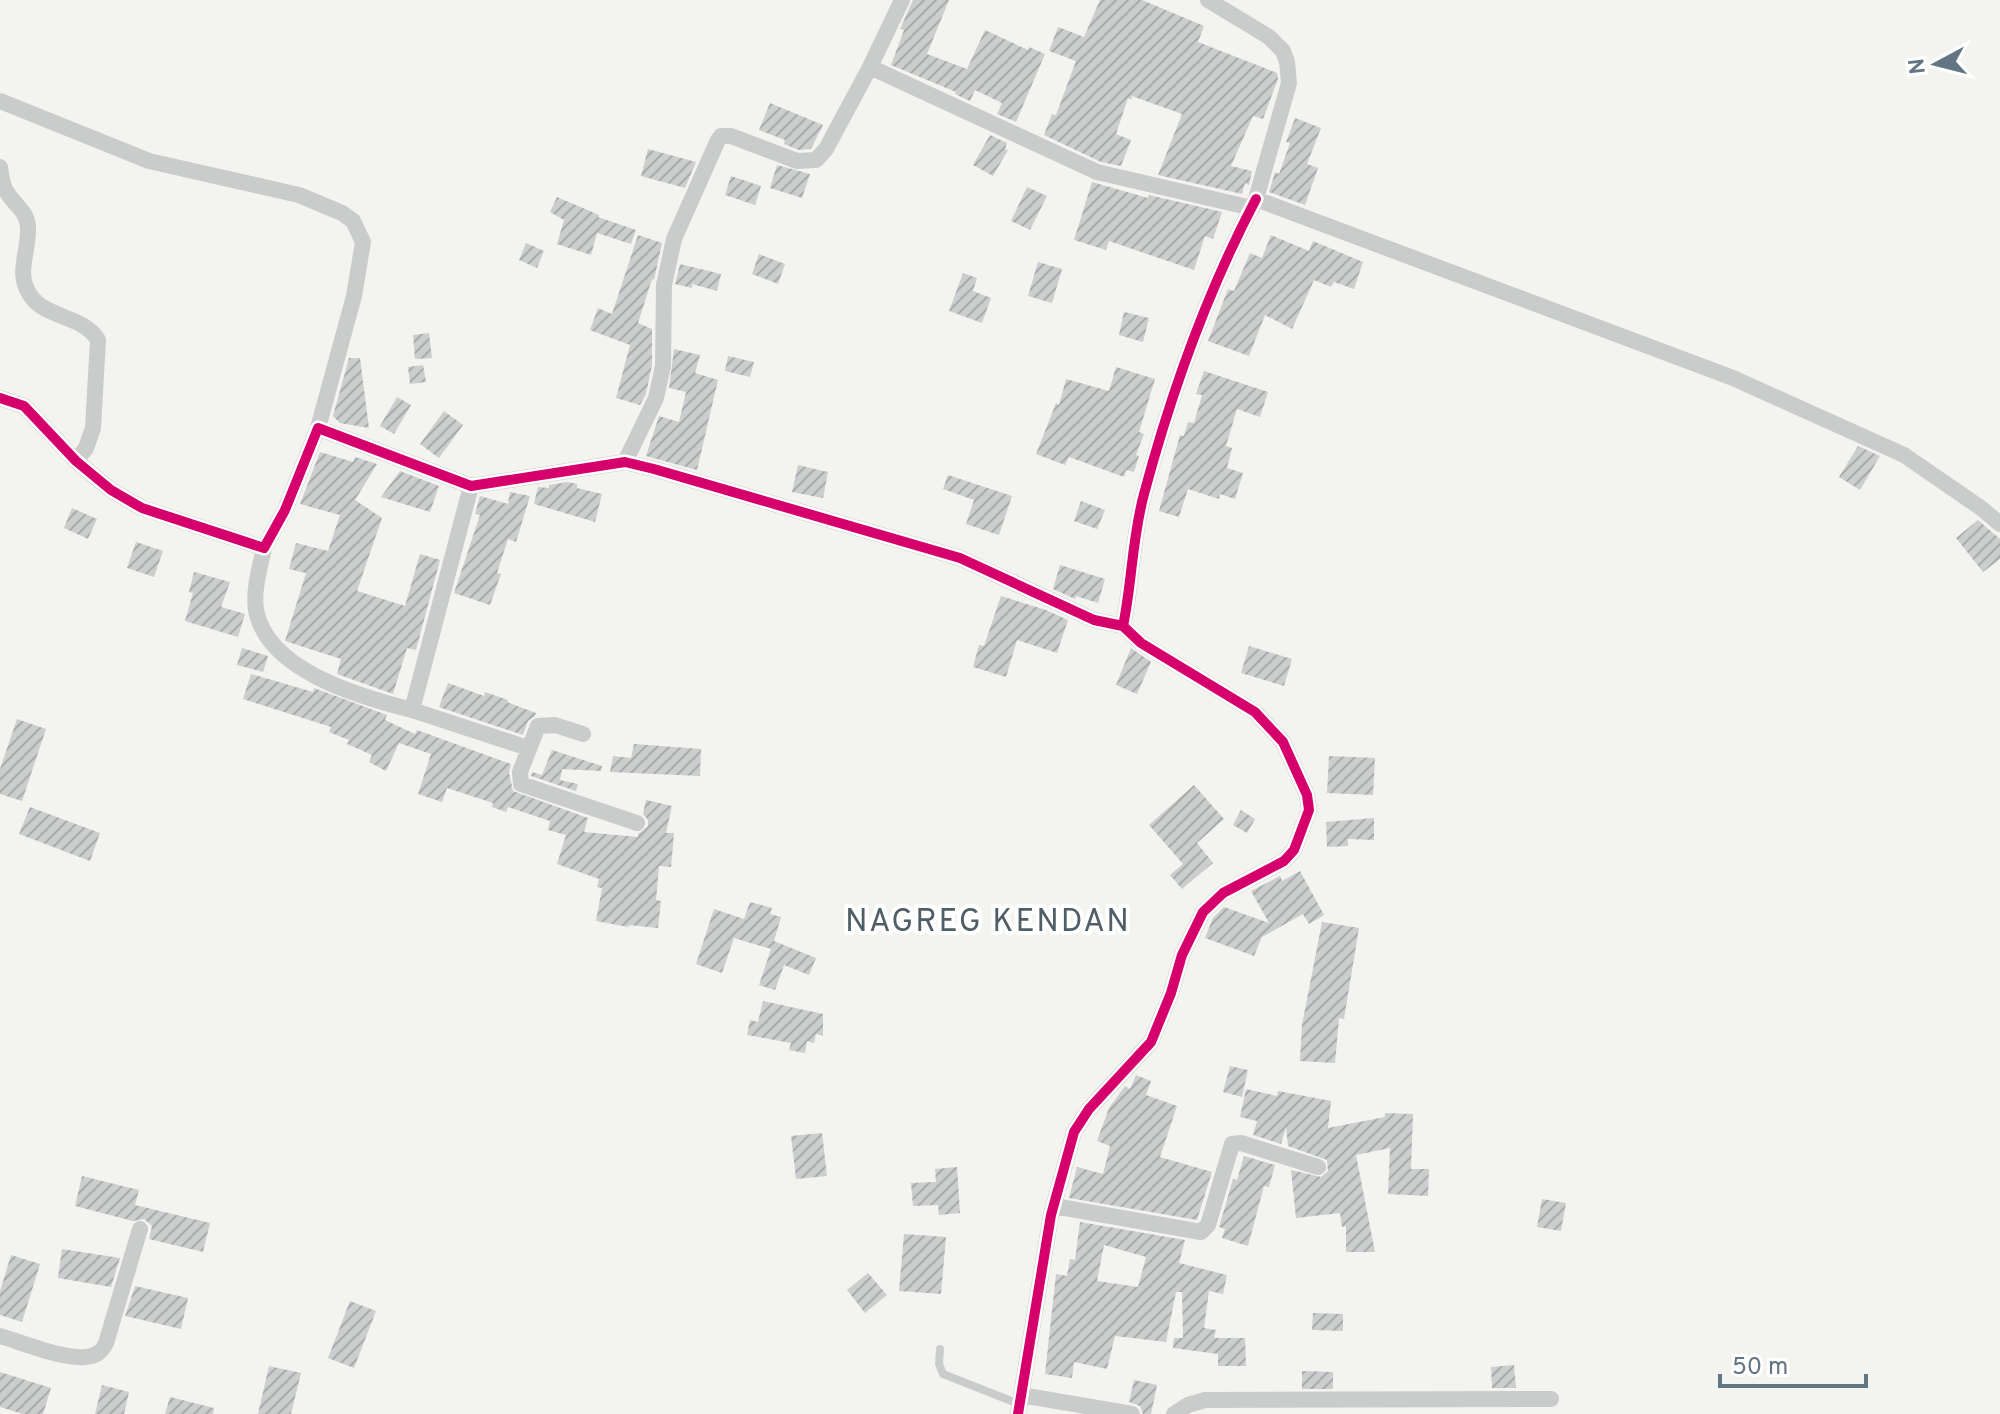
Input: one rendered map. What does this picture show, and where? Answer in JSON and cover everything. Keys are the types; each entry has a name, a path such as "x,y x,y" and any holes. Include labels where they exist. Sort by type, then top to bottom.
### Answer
{"street":[{"path":"625,462 659,387 664,351 664,285 674,239 718,140 721,136 731,136 797,161 816,160 826,149 902,0"},
{"path":"1123,626 1133,548 1148,481 1198,323 1222,265 1254,204 1289,83 1283,51 1269,37 1208,0"},
{"path":"870,67 1097,172 1254,204 1733,378 1904,455 2000,524"},
{"path":"0,101 149,161 299,195 342,213 353,221 363,242 354,296 318,428 285,510 264,548 256,608 263,632 291,661 327,682 368,698 528,748"},
{"path":"0,167 6,191 27,217 28,236 21,270 27,291 39,305 89,329 98,340 93,428 86,448 76,461"},
{"path":"0,398 24,406 76,461 111,490 142,508 264,548"},
{"path":"318,428 471,486 625,462 960,558 1094,620 1123,626 1141,643 1255,712 1283,742 1307,795 1309,810 1294,850 1284,861 1223,893 1203,912 1182,955 1151,1042 1106,1088 1074,1132 1054,1206 1020,1405 1132,1414"},
{"path":"412,710 471,486"},
{"path":"583,734 555,725 536,728 518,778 525,788 637,823"},
{"path":"1054,1206 1201,1232 1208,1225 1232,1144 1241,1143 1318,1167"},
{"path":"0,1336 67,1356 84,1358 98,1354 106,1343 140,1229"},
{"path":"1174,1414 1188,1405 1205,1400 1551,1399"}],"lane":[{"path":"940,1349 939,1364 943,1374 1020,1405"}],"building":[{"path":"913,0 949,0 927,54 967,69 985,30 1028,50 1029,47 1045,54 1016,122 997,114 1002,103 975,90 970,101 891,65 904,30 900,29"},
{"path":"1100,0 1142,0 1204,26 1198,42 1277,73 1278,79 1263,119 1253,116 1231,166 1252,171 1249,185 1245,183 1242,194 1158,175 1182,114 1132,96 1131,100 1128,98 1116,134 1131,140 1121,166 1101,162 1044,135 1052,114 1056,115 1076,61 1049,51 1058,27 1084,37"},
{"path":"770,103 823,125 811,149 799,150 784,144 785,140 759,130"},
{"path":"1295,118 1321,128 1307,164 1318,168 1305,205 1269,192 1290,143 1286,142"},
{"path":"990,135 1007,143 1005,149 1008,150 993,176 973,165"},
{"path":"648,149 696,162 685,188 641,176"},
{"path":"777,165 810,174 802,198 770,188"},
{"path":"731,176 761,186 755,205 725,195"},
{"path":"1092,182 1148,198 1149,195 1222,212 1213,239 1205,236 1194,270 1109,241 1106,250 1074,240"},
{"path":"1027,187 1047,196 1030,230 1011,221"},
{"path":"557,197 598,217 636,230 631,244 597,233 591,255 557,244 564,220 550,212"},
{"path":"638,235 662,243 654,280 638,323 652,329 652,365 646,394 640,405 616,398 630,345 590,330 598,308 612,314"},
{"path":"1271,235 1309,251 1313,241 1363,262 1354,289 1334,282 1331,287 1314,280 1292,329 1265,315 1249,356 1208,341 1228,289 1234,291 1250,253 1262,258"},
{"path":"526,243 544,251 537,268 519,260"},
{"path":"759,254 785,264 778,284 752,274"},
{"path":"1038,262 1062,269 1052,303 1028,296"},
{"path":"680,264 721,274 717,291 692,284 692,288 675,284"},
{"path":"963,273 977,278 973,291 991,298 982,323 949,311"},
{"path":"1124,312 1149,318 1143,342 1119,335"},
{"path":"429,333 432,358 415,359 413,335"},
{"path":"674,349 700,355 695,373 718,380 697,470 646,456 659,416 679,422 686,392 669,388"},
{"path":"728,356 754,362 750,377 725,371"},
{"path":"349,358 360,358 369,428 340,423 333,416"},
{"path":"423,365 426,382 410,384 408,367"},
{"path":"1116,367 1155,379 1139,432 1144,434 1134,472 1126,470 1124,477 1069,457 1065,465 1036,454 1056,403 1059,405 1066,379 1109,391"},
{"path":"1204,371 1268,392 1260,417 1237,409 1226,446 1232,448 1227,468 1243,473 1235,499 1220,494 1219,499 1188,489 1179,517 1159,511 1180,435 1184,436 1188,422 1194,423 1202,395 1196,394"},
{"path":"397,397 411,405 394,434 380,426"},
{"path":"444,411 463,425 439,458 420,444"},
{"path":"1858,446 1880,456 1860,490 1839,477"},
{"path":"320,452 353,462 355,457 377,464 355,500 382,518 357,591 405,606 420,554 440,560 416,650 407,648 393,694 337,674 341,659 285,641 306,573 289,569 296,543 328,551 340,515 300,504"},
{"path":"798,465 828,472 823,498 792,492"},
{"path":"400,471 439,486 430,512 381,497"},
{"path":"948,475 1012,496 999,535 966,524 974,500 943,489"},
{"path":"577,484 577,488 602,494 595,522 534,504 538,487 549,488 549,485"},
{"path":"510,492 530,496 516,542 508,539 497,573 501,574 490,605 454,593 480,515 475,514 480,496 508,504"},
{"path":"1081,501 1105,510 1097,529 1074,521"},
{"path":"72,508 97,519 88,539 64,528"},
{"path":"1978,520 2000,539 2000,559 1983,572 1956,538"},
{"path":"136,542 163,551 154,577 127,568"},
{"path":"1060,565 1105,579 1098,603 1076,596 1075,599 1053,589"},
{"path":"194,572 230,582 221,607 245,614 238,637 185,621 193,593 189,592"},
{"path":"1001,596 1068,620 1057,653 1017,640 1006,677 973,667 979,645 984,646"},
{"path":"1249,646 1292,659 1284,686 1241,673"},
{"path":"242,648 268,656 263,672 237,665"},
{"path":"1131,648 1151,662 1137,694 1116,685"},
{"path":"251,674 313,692 314,688 387,715 385,720 415,734 417,730 511,764 509,773 513,791 588,818 584,832 638,837 648,826 643,814 646,800 672,806 666,833 674,833 671,867 659,866 656,900 661,901 658,928 596,921 602,888 597,887 599,879 557,864 566,835 548,830 550,821 508,807 506,812 492,807 493,803 447,788 442,802 418,794 431,754 399,743 386,771 369,762 372,755 329,732 331,727 243,699"},
{"path":"448,683 484,696 485,692 508,700 536,713 535,716 528,721 523,735 439,707"},
{"path":"17,719 46,729 22,801 0,794 0,769"},
{"path":"634,744 701,749 700,776 610,772 613,756 631,758"},
{"path":"552,750 602,766 601,771 562,769 560,780 578,784 576,791 531,776 532,772 542,775"},
{"path":"1329,756 1375,758 1373,795 1327,793"},
{"path":"1194,785 1224,819 1197,843 1213,863 1182,889 1170,875 1183,864 1149,825"},
{"path":"30,807 100,833 90,861 19,834"},
{"path":"1241,810 1255,819 1247,833 1233,825"},
{"path":"1374,818 1374,840 1348,839 1348,846 1327,847 1326,822"},
{"path":"1300,871 1324,915 1309,924 1303,914 1262,937 1254,956 1205,938 1213,918 1224,907 1269,923 1251,891 1280,876 1282,881"},
{"path":"750,902 772,908 770,914 781,917 774,941 816,958 809,975 784,965 775,990 759,985 771,949 734,938 722,973 696,964 714,909 744,919"},
{"path":"1322,922 1359,928 1344,1019 1339,1018 1335,1063 1300,1061 1302,1025"},
{"path":"763,1001 823,1014 823,1036 816,1034 814,1043 807,1041 805,1053 789,1050 791,1043 747,1035 750,1020 758,1022"},
{"path":"1230,1066 1248,1070 1242,1097 1223,1092"},
{"path":"1136,1075 1151,1081 1146,1095 1177,1106 1160,1157 1212,1172 1197,1220 1069,1198 1077,1167 1103,1174 1110,1146 1097,1141 1109,1108 1125,1086 1130,1089"},
{"path":"1246,1089 1277,1096 1278,1091 1331,1101 1328,1128 1385,1117 1385,1113 1413,1114 1411,1169 1429,1169 1428,1196 1388,1194 1390,1148 1356,1155 1375,1252 1346,1252 1346,1226 1342,1227 1340,1213 1296,1218 1291,1170 1321,1177 1328,1171 1327,1160 1288,1146 1286,1127 1281,1144 1253,1135 1257,1121 1240,1117"},
{"path":"822,1133 827,1176 796,1179 791,1136"},
{"path":"1244,1156 1275,1165 1269,1187 1264,1186 1248,1246 1222,1238 1225,1229 1219,1227 1233,1179 1237,1180"},
{"path":"957,1167 960,1213 939,1215 938,1205 913,1206 911,1183 936,1182 935,1169"},
{"path":"82,1176 139,1190 135,1205 210,1223 203,1252 149,1239 152,1226 144,1219 133,1221 75,1206"},
{"path":"1542,1199 1566,1203 1561,1231 1537,1227"},
{"path":"1080,1222 1185,1240 1179,1263 1227,1275 1223,1294 1209,1291 1204,1328 1216,1330 1214,1338 1245,1338 1246,1366 1218,1366 1218,1354 1173,1348 1174,1338 1183,1338 1182,1292 1176,1292 1166,1342 1115,1336 1107,1369 1074,1362 1072,1378 1045,1374 1056,1274 1067,1276 1070,1259 1075,1260","holes":["1104,1245 1146,1257 1138,1287 1097,1281"]},
{"path":"904,1234 946,1237 941,1294 899,1291"},
{"path":"62,1249 120,1258 111,1287 58,1278"},
{"path":"11,1255 40,1264 22,1322 0,1315 0,1291"},
{"path":"868,1273 887,1295 865,1313 847,1290"},
{"path":"135,1286 188,1298 181,1329 125,1316"},
{"path":"350,1301 376,1311 354,1368 328,1358"},
{"path":"1313,1313 1343,1314 1343,1331 1312,1330"},
{"path":"1514,1365 1516,1388 1492,1388 1491,1367"},
{"path":"269,1366 301,1373 291,1414 258,1414"},
{"path":"1302,1371 1333,1372 1333,1389 1302,1389"},
{"path":"0,1372 51,1388 43,1414 23,1414 0,1407"},
{"path":"1134,1380 1157,1385 1151,1414 1143,1414 1140,1406 1129,1402"},
{"path":"102,1385 129,1392 124,1414 95,1414"},
{"path":"170,1397 214,1408 213,1414 165,1414"}],"cycle path":[{"path":"1018,1414 1051,1215 1074,1132 1089,1109 1151,1042 1182,955 1203,912 1223,893 1284,861 1294,850 1309,810 1307,795 1283,742 1255,712 1141,643 1123,626 1140,511 1166,418 1206,307 1256,199"},
{"path":"0,398 24,406 76,461 111,490 142,508 264,548 285,510 318,428 471,486 625,462 654,469 960,558 1094,620 1123,626"}],"district":[{"name":"NAGREG KENDAN","path":"988,920"}]}
